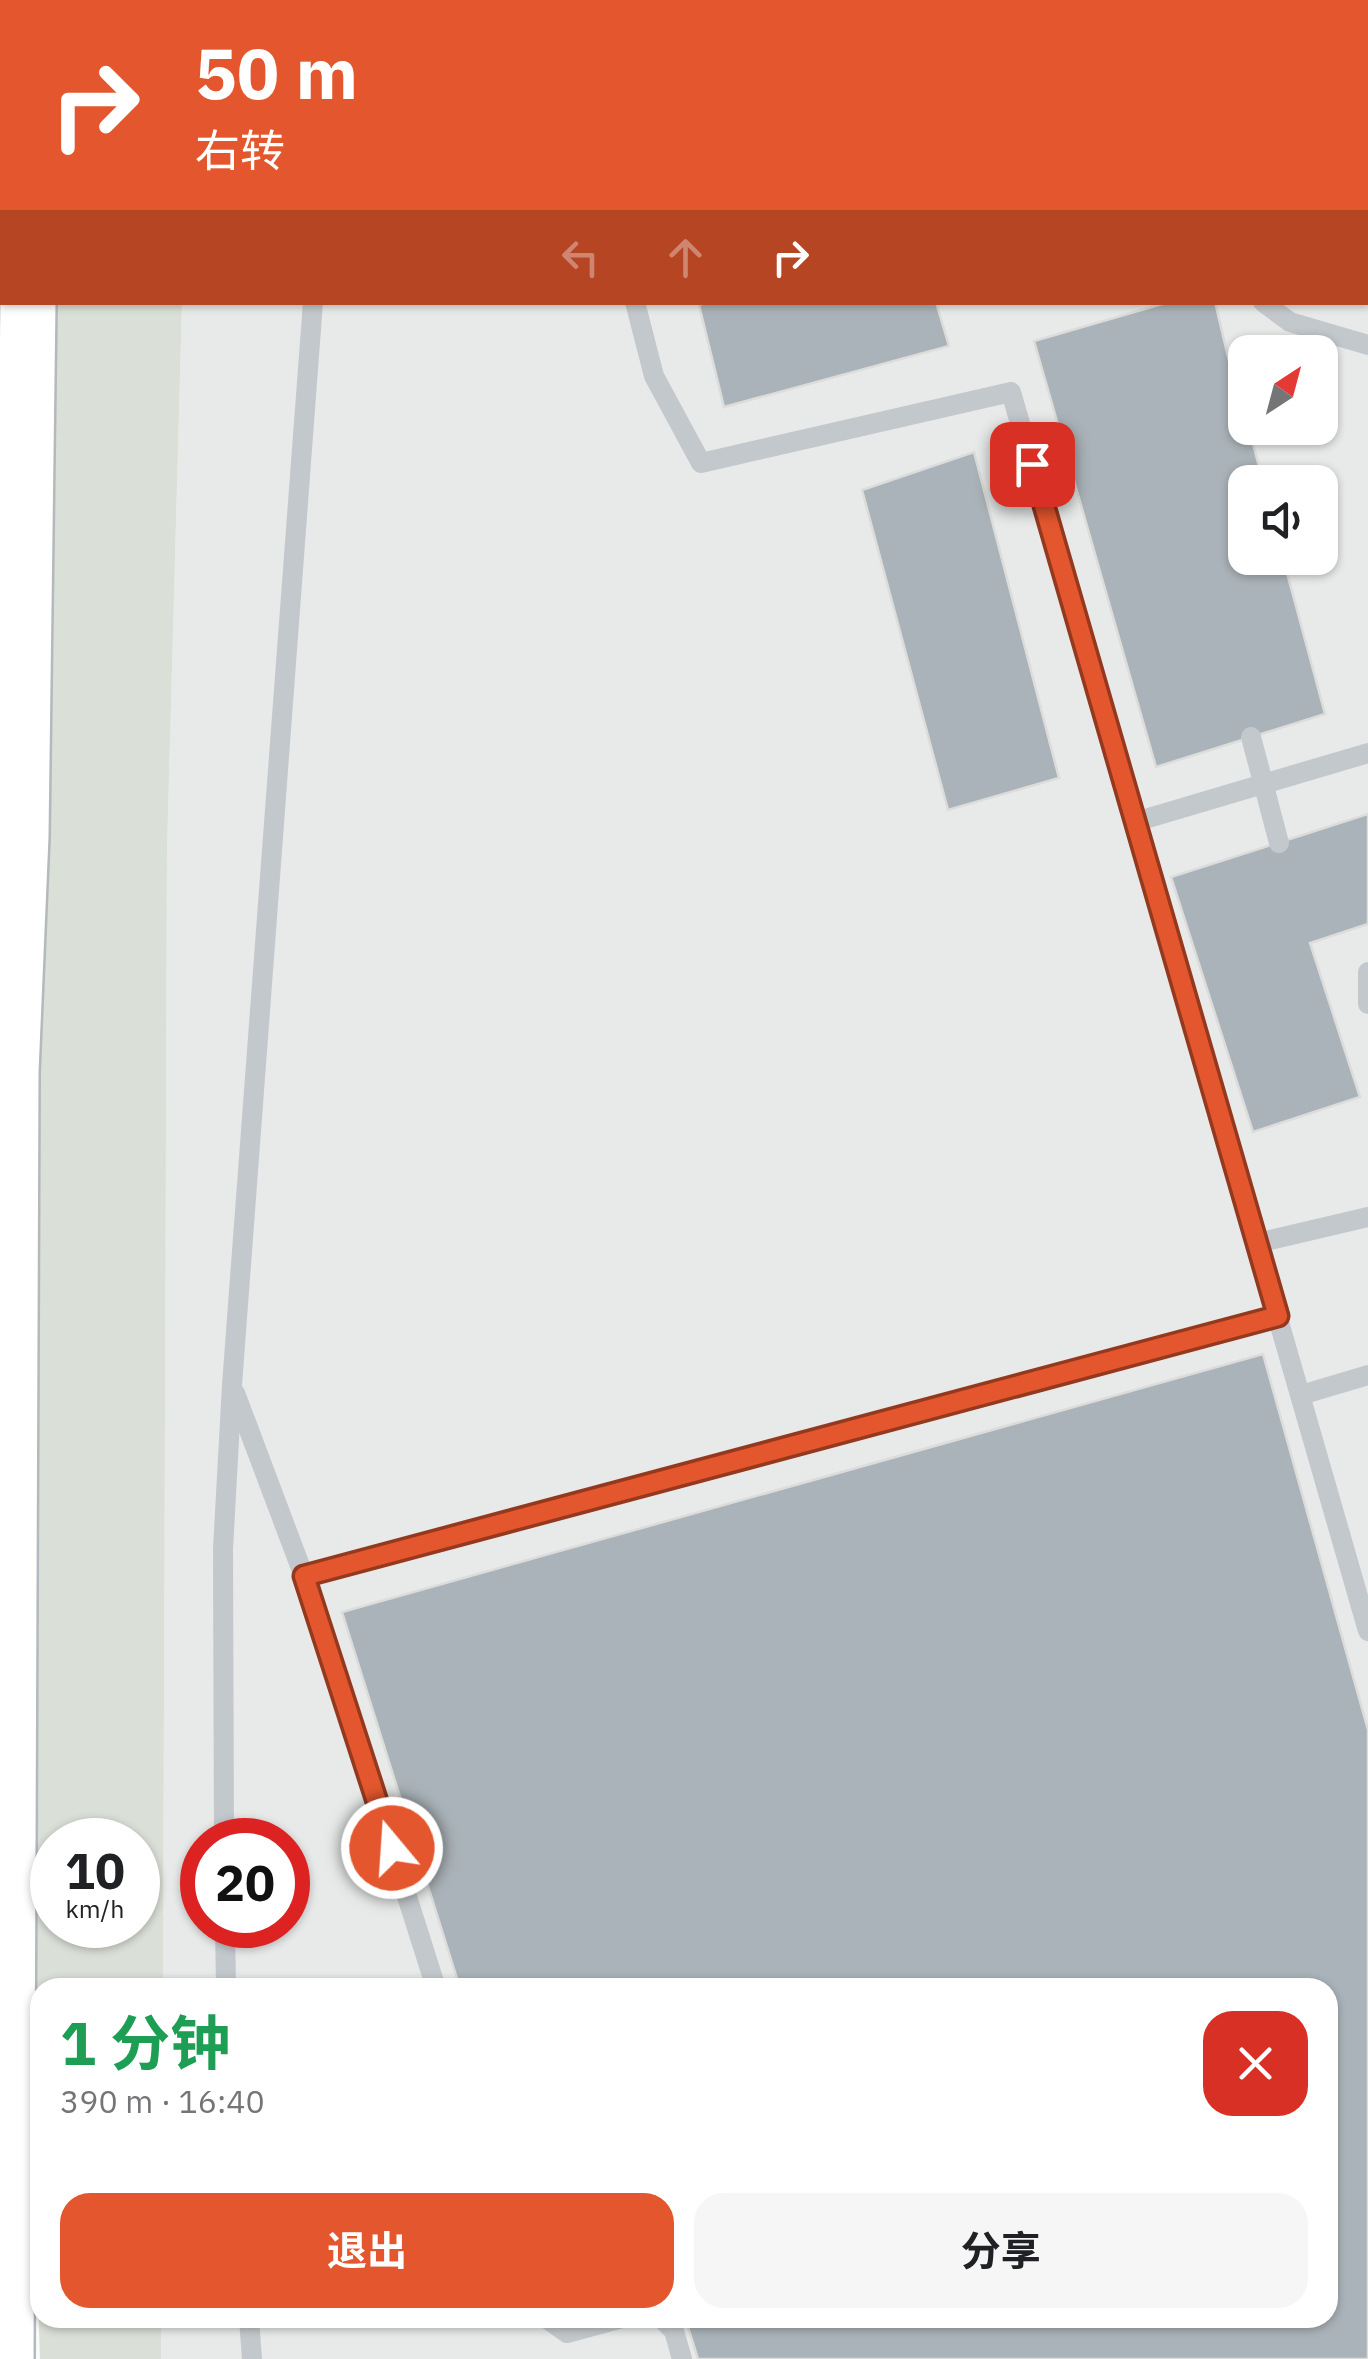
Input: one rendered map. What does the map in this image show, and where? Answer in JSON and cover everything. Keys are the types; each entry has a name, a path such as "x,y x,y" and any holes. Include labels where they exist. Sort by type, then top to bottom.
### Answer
{"highway":[{"path":"6,2359 11,1072 21,816 28,305"},
{"path":"0,1000 11,1072"}],"lane":[{"path":"224,1818 224,1549 232,1385 313,305"},
{"path":"636,305 654,376 701,463 1011,392 1368,1630"},
{"path":"1268,305 1290,322 1365,345 1368,367"},
{"path":"1251,737 1280,842"},
{"path":"1135,822 1368,753"},
{"path":"1368,972 1368,1004"},
{"path":"1257,1243 1368,1217"},
{"path":"304,1576 1278,1316"},
{"path":"1301,1395 1368,1375"},
{"path":"232,1385 304,1576 433,1978"},
{"path":"225,1948 226,1978"},
{"path":"250,2328 252,2359"},
{"path":"560,2328 567,2333 585,2328"},
{"path":"670,2328 682,2359"}],"shaded area":[{"path":"0,305 1,305 0,748"},
{"path":"42,305 182,305 167,852 163,1978 33,1978 33,1948 160,1948 160,1818 34,1818"},
{"path":"182,305 1368,305 1368,2359 161,2359 161,2328 1338,2328 1338,1978 163,1978 167,852"},
{"path":"39,2328 161,2328 161,2359 40,2359"}],"building":[{"path":"699,305 937,305 949,346 724,407"},
{"path":"1159,305 1216,305 1228,357 1228,445 1253,445 1259,465 1228,465 1228,575 1288,575 1325,714 1156,767 1034,341"},
{"path":"974,452 1059,778 948,810 862,490"},
{"path":"1368,814 1368,924 1310,943 1360,1097 1253,1132 1171,877"},
{"path":"1263,1354 1368,1730 1368,2359 698,2359 688,2328 1338,2328 1338,1978 457,1978 342,1612"}],"route":[{"path":"392,1848 304,1576 1278,1316 1032,464"}]}
